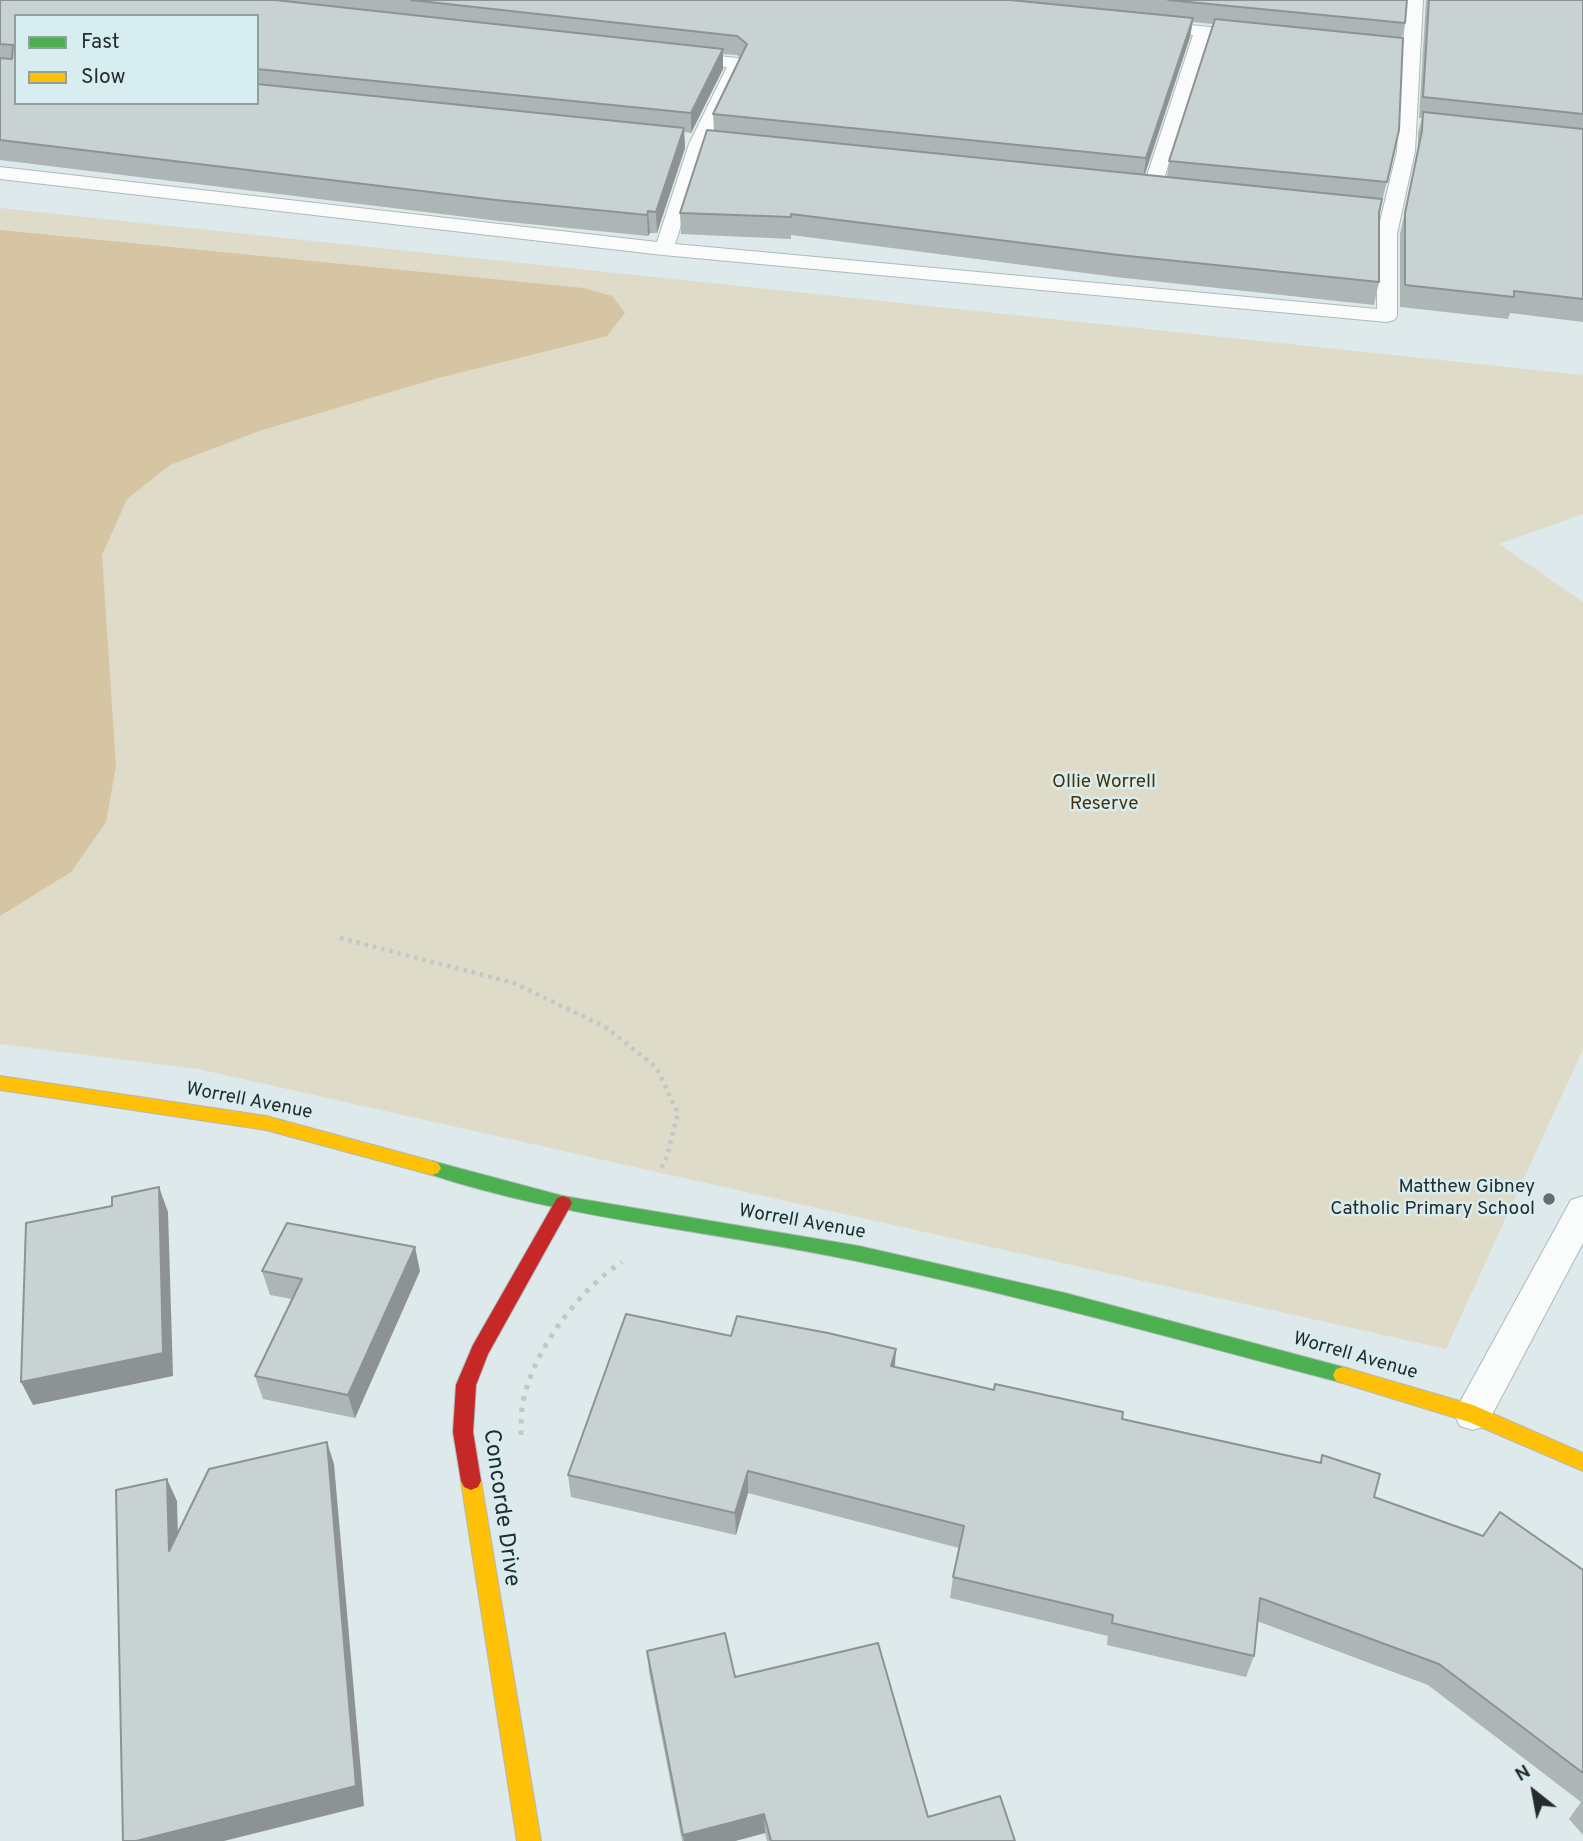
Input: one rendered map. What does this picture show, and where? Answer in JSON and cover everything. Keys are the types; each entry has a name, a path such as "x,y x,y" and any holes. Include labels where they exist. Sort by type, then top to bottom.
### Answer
{"street":[{"name":"Worrell Avenue","path":"0,1083 266,1123 564,1203 859,1254 1065,1301 1381,1385 1473,1414 1583,1461"},
{"name":"Concorde Drive","path":"529,1841 463,1432 466,1385 480,1351 564,1203"}],"lane":[{"path":"0,173 663,249 1387,316 1386,212 1414,124 1411,51 1415,0"},
{"path":"1131,24 1270,38"},
{"path":"1152,188 1203,31"},
{"path":"1348,45 1411,51"},
{"path":"663,249 675,228 688,173 699,142 737,63 668,55"},
{"path":"1473,1414 1583,1210"}],"path":[{"path":"340,938 514,983 605,1027 656,1067 678,1113 667,1156 639,1217"},
{"path":"521,1440 523,1404 547,1346 575,1299 619,1264 629,1260"}],"green space":[{"name":"Ollie Worrell Reserve","path":"0,208 1583,375 1583,514 1499,544 1583,602 1583,1049 1446,1349 198,1069 0,1044"}],"shaded area":[{"path":"0,230 583,288 612,296 625,313 607,336 438,378 259,431 170,465 127,499 102,555 116,766 106,822 71,872 0,916"}],"building":[{"path":"0,0 275,0 723,49 691,113 259,69 259,14 14,14 14,105 259,105 259,84 684,128 656,212 648,211 647,215 496,200 0,140 0,58 12,59 13,45 0,44"},
{"path":"411,0 1010,0 1193,18 1146,158 713,114 747,44 737,36"},
{"path":"1168,0 1407,0 1405,23"},
{"path":"1429,0 1583,0 1583,114 1423,97"},
{"path":"1215,19 1403,38 1399,130 1387,182 1169,161"},
{"path":"1423,112 1583,129 1583,299 1514,291 1514,297 1405,285 1405,213 1422,131"},
{"path":"707,130 1382,199 1379,213 1379,282 1119,255 791,214 791,217 680,213"},
{"path":"159,1187 163,1353 21,1382 26,1223 112,1206 112,1197"},
{"path":"287,1223 415,1247 348,1395 255,1376 302,1279 262,1271"},
{"path":"626,1314 731,1336 737,1316 828,1333 896,1349 891,1366 994,1390 995,1384 1123,1412 1122,1419 1321,1463 1322,1455 1380,1474 1374,1497 1483,1536 1500,1512 1583,1570 1583,1773 1439,1664 1260,1598 1254,1656 1112,1623 1113,1615 953,1577 964,1526 748,1471 735,1513 568,1475"},
{"path":"327,1442 356,1786 136,1841 123,1841 116,1490 167,1479 169,1551 209,1469"},
{"path":"725,1633 735,1677 878,1643 928,1817 1000,1796 1015,1841 771,1841 764,1814 683,1835 647,1651"}],"traffic: fast":[{"path":"432,1168 563,1203 859,1254 1065,1301 1343,1375"}],"traffic: slow":[{"path":"0,1083 266,1123 432,1168"},
{"path":"1343,1375 1473,1414 1583,1462"},
{"path":"471,1481 529,1841"}],"traffic: jam":[{"path":"471,1481 463,1432 466,1385 480,1351 563,1203"}],"place":[{"name":"Matthew Gibney Catholic Primary School","path":"1549,1199"}]}
